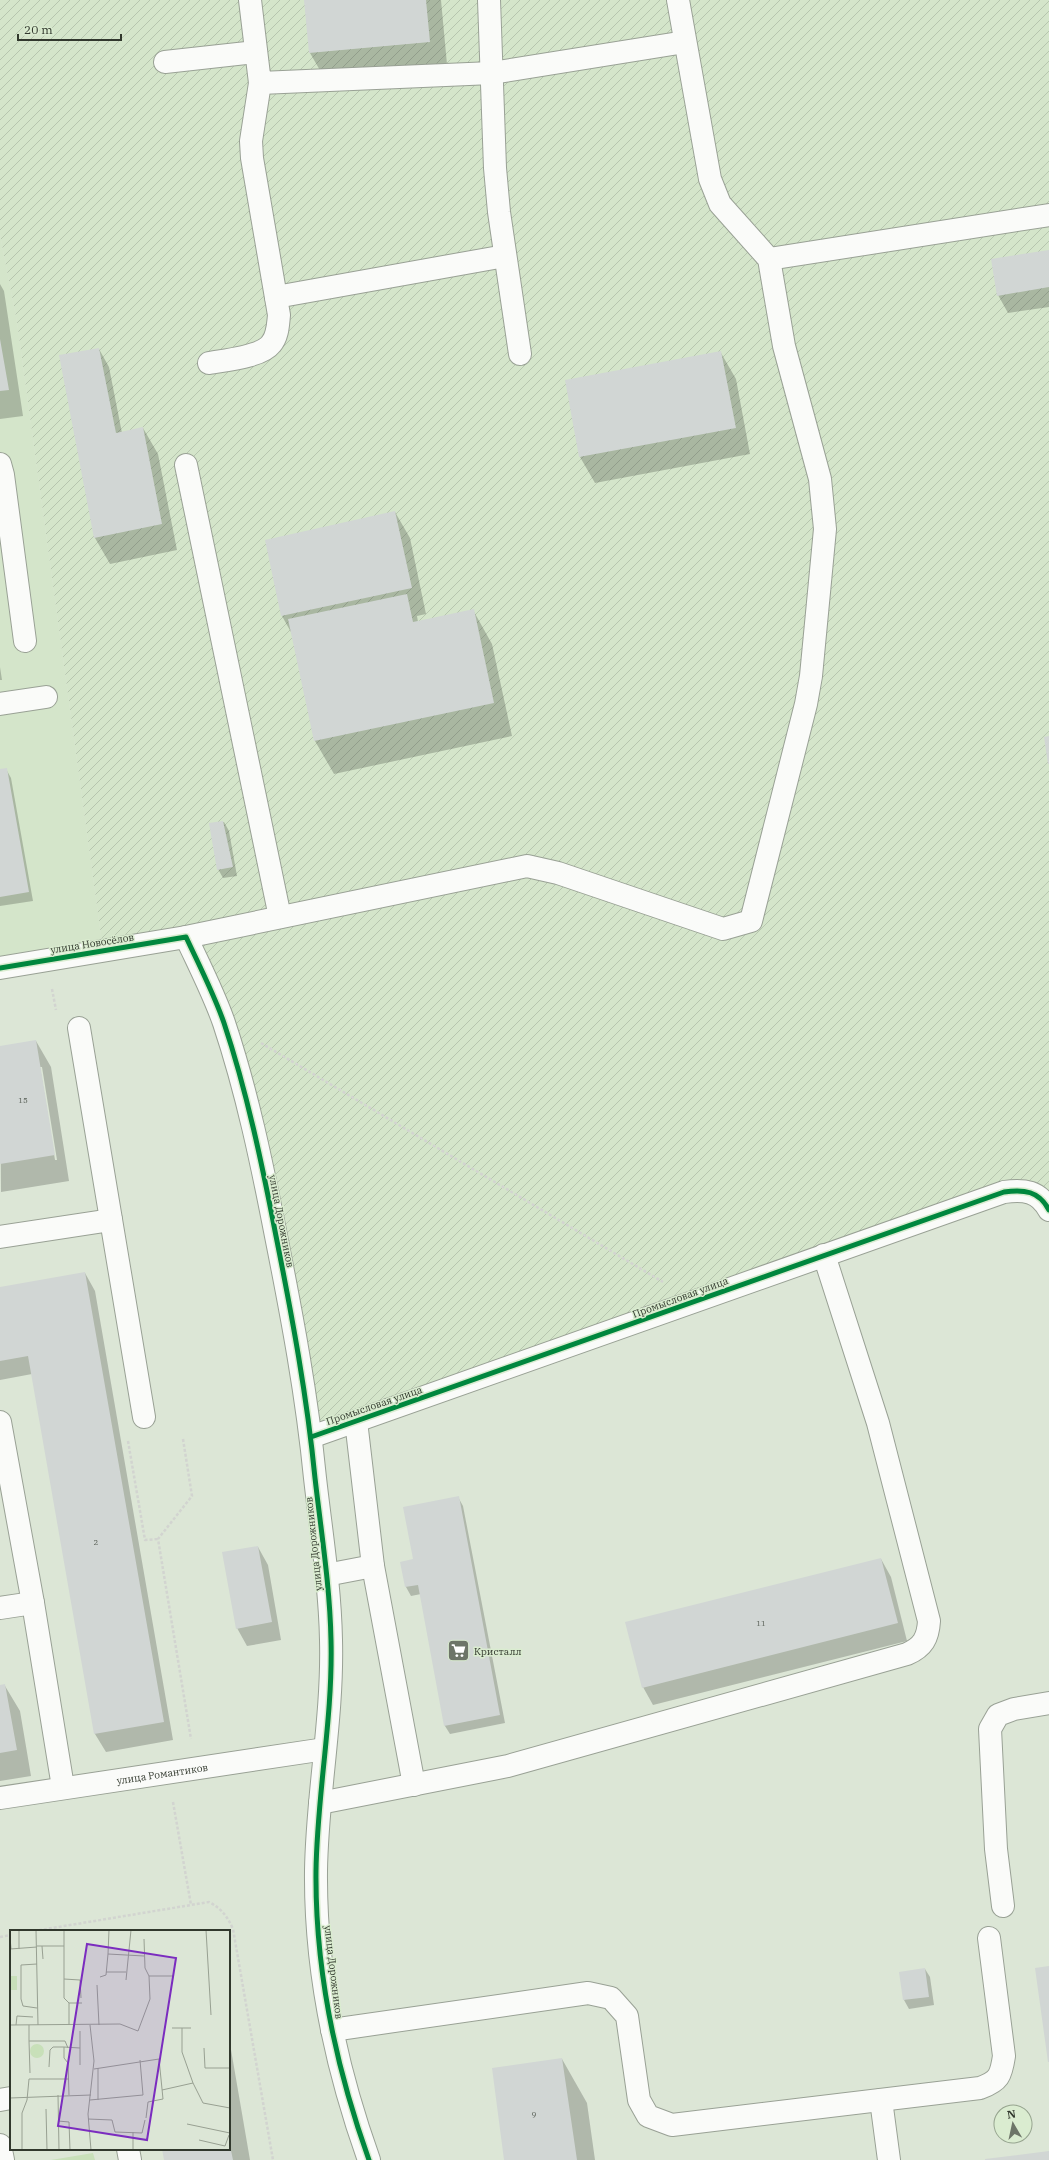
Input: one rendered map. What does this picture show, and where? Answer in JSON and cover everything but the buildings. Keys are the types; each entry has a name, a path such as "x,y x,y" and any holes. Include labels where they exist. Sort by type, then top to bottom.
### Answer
{"street":[{"path":"209,363 260,352 271,344 278,330 279,315 252,158 251,141 260,84 250,0"},
{"path":"489,0 495,168 505,256 520,354"},
{"path":"678,0 710,180 720,204 769,259 1049,215"},
{"path":"260,84 492,73 685,42"},
{"path":"164,62 256,52"},
{"path":"276,297 505,256"},
{"name":"улица Новосёлов","path":"0,968 186,937 527,866 558,873 723,929 750,921 809,690 825,529 820,479 784,346 769,259"},
{"path":"0,464 4,474 25,641"},
{"path":"186,465 280,917"},
{"path":"0,704 46,697"},
{"name":"улица Дорожников","path":"186,937 223,1020 248,1105 265,1179 297,1341 311,1437 331,1635 332,1688 320,1803 316,1872 318,1921 322,1965 332,2030 344,2085 369,2160"},
{"path":"79,1028 144,1417"},
{"name":"Промысловая улица","path":"311,1437 1004,1192 1021,1190 1032,1194 1043,1199 1049,1210"},
{"path":"0,1237 111,1220"},
{"path":"320,1803 508,1766 907,1654 918,1650 924,1644 928,1632 929,1621 906,1530 878,1424 824,1255"},
{"path":"356,1421 373,1566 414,1785"},
{"path":"0,1422 33,1603 63,1787"},
{"path":"326,1575 373,1566"},
{"path":"0,1608 33,1603"},
{"path":"1003,1906 996,1849 990,1729 998,1715 1014,1709 1049,1703"},
{"name":"улица Романтиков","path":"0,1798 63,1787 325,1749"},
{"path":"332,2030 588,1993 611,1998 627,2016 639,2100 648,2116 672,2125 980,2088 995,2082 1002,2070 1004,2056 989,1938"},
{"path":"0,2100 10,2098"},
{"path":"881,2100 888,2160"},
{"path":"0,2145 3,2160"},
{"path":"128,2150 130,2160"}],"path":[{"path":"223,1020 695,1301"},
{"path":"183,1439 192,1496 158,1539 196,1768"},
{"path":"168,1772 191,1905"},
{"path":"40,1930 209,1902 220,1907 227,1916 232,1929 273,2160"},
{"path":"0,1937 10,1935"}],"shaded area":[{"path":"0,0 1049,0 1049,1210 1021,1190 311,1437 265,1179 186,937 103,950 17,322 0,235"},
{"path":"0,235 17,322 103,950 0,968"},
{"path":"93,2153 95,2160 51,2160"}],"cycle path":[{"path":"0,968 186,937 216,1001 224,1023 240,1075 271,1209 288,1296 312,1447 327,1579 331,1640 330,1698 317,1842 316,1871 319,1945 337,2054 357,2125 369,2160"},
{"path":"311,1437 1004,1192 1024,1191 1036,1195 1049,1210"}],"place":[{"name":"Кристалл","path":"459,1651"}]}
